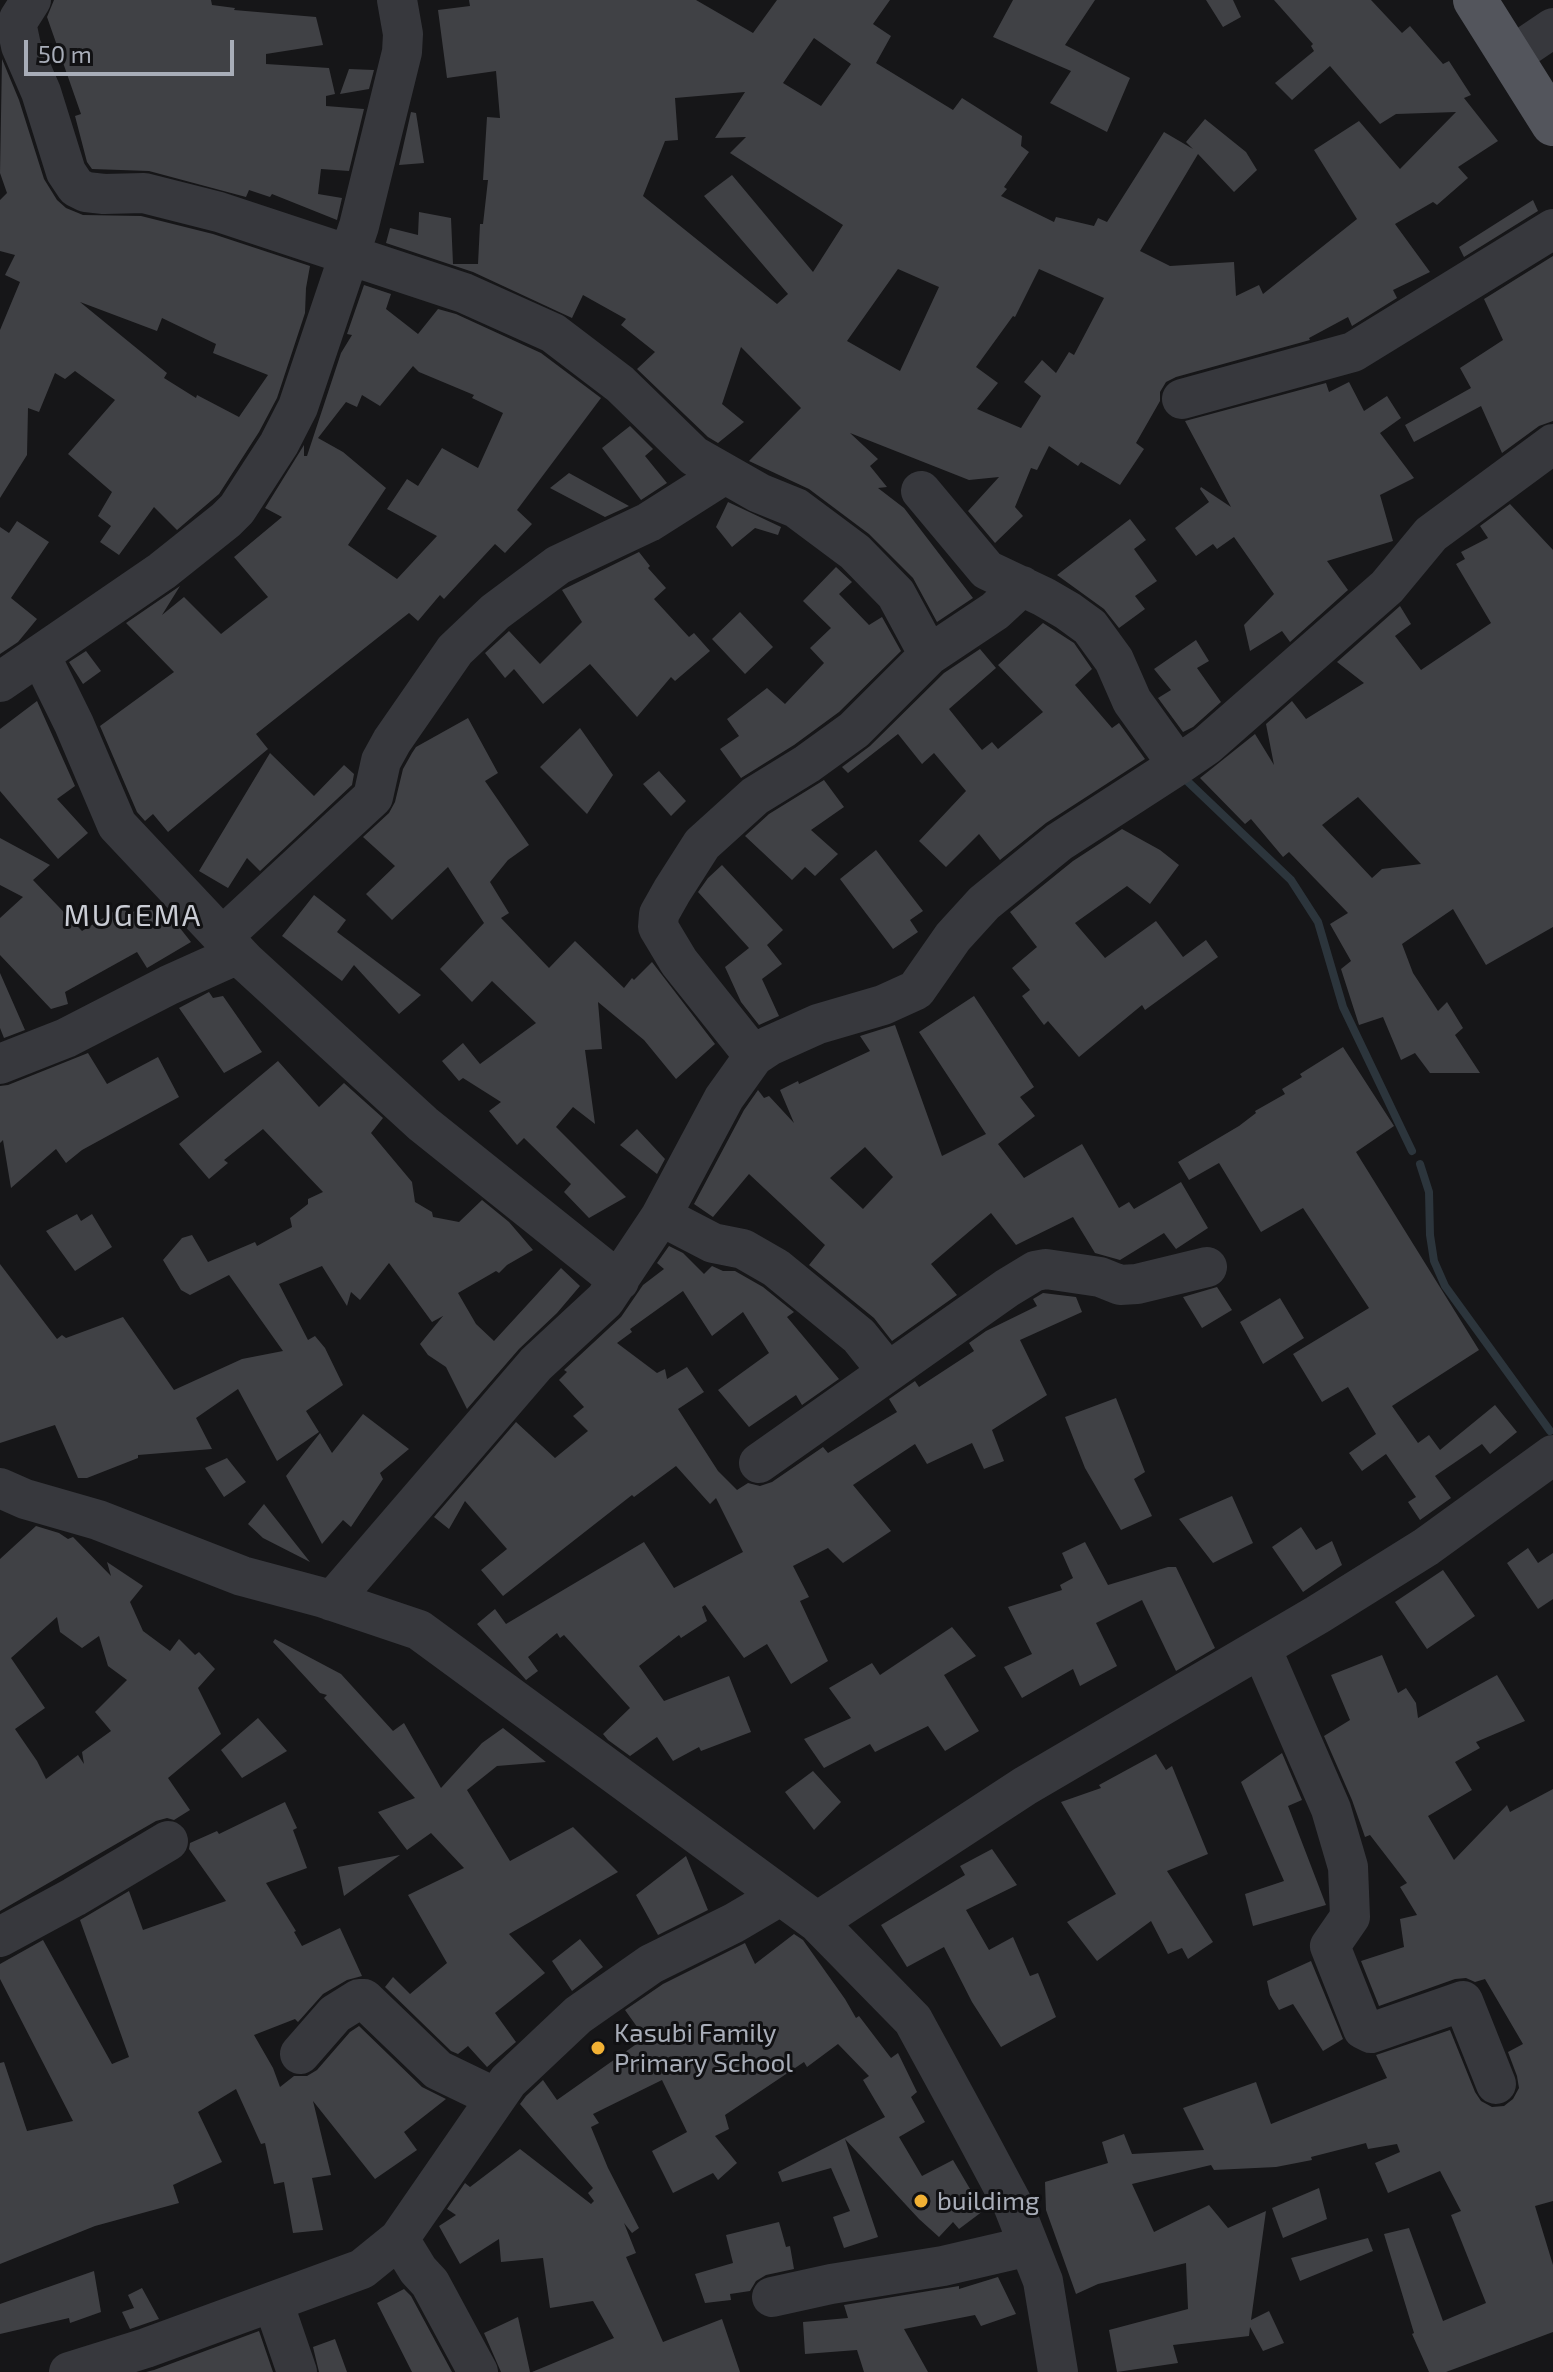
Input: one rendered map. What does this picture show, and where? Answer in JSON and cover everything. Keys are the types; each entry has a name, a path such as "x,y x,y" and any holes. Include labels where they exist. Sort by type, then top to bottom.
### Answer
{"main road":[{"path":"1475,0 1553,124"}],"street":[{"path":"31,0 17,27 21,46 41,92 66,172 76,187 86,192 104,194 144,193 159,196 350,254 464,293 553,333 620,384 694,456 723,475 796,508 855,552 896,594 929,655"},
{"path":"0,682 162,571 237,509 279,444 298,407 359,226 402,52 403,34 397,0"},
{"path":"1510,57 1553,28"},
{"path":"1182,399 1353,352 1553,229"},
{"path":"332,1601 536,1364 605,1300 661,1216 724,1098 754,1056 818,1024 883,1005 916,990 953,937 984,903 1059,842 1207,745 1387,587 1431,534 1553,444"},
{"path":"0,1064 66,1038 169,985 230,946 373,797 381,761 392,741 455,650 495,612 558,565 649,522 723,475"},
{"path":"921,491 987,570 1068,611 1090,627 1114,660 1132,701 1178,765"},
{"path":"754,1056 679,962 658,927 659,914 702,844 755,796 854,730 929,655 995,611 1022,586"},
{"path":"40,655 74,724 117,825 230,946 423,1124 619,1281"},
{"path":"661,1216 713,1243 743,1249 776,1268 850,1327 888,1372"},
{"path":"759,1463 1035,1271 1046,1269 1100,1277 1120,1285 1137,1284 1207,1267"},
{"path":"817,1922 1025,1786 1426,1547 1551,1460"},
{"path":"0,1488 25,1499 98,1520 242,1576 419,1630 817,1922 913,2020 1013,2205 1043,2281 1058,2372"},
{"path":"1261,1648 1331,1809 1348,1867 1350,1917 1330,1946 1363,2029 1371,2033 1463,2001 1496,2084"},
{"path":"0,1937 168,1841"},
{"path":"69,2372 146,2348 362,2269 399,2239 508,2081 578,2015 651,1964 734,1923 780,1896"},
{"path":"300,2054 335,2014 364,1999 438,2070 496,2098"},
{"path":"399,2239 430,2283 478,2372"},
{"path":"772,2297 943,2266 1029,2246"},
{"path":"273,2302 297,2372"}],"building":[{"path":"54,0 211,0 212,5 234,10 316,17 323,45 266,54 266,64 329,68 335,94 326,96 326,106 364,109 349,171 321,169 318,194 342,198 337,220 272,194 270,197 249,190 246,197 149,171 92,169 87,162 75,116 81,114 47,17"},
{"path":"469,0 696,0 753,33 777,0 890,0 873,24 891,36 876,63 953,110 962,98 1022,136 1021,146 1029,152 1001,196 1054,222 1056,217 1094,226 1098,218 1107,222 1164,132 1193,149 1186,142 1205,119 1246,152 1257,170 1234,192 1198,154 1140,251 1170,266 1234,262 1236,296 1259,285 1263,294 1357,219 1314,150 1359,121 1400,169 1456,112 1396,114 1380,124 1330,66 1292,100 1275,83 1314,51 1313,44 1274,0 1371,0 1402,33 1410,26 1443,64 1449,61 1471,95 1464,98 1498,141 1458,167 1468,178 1437,205 1433,202 1395,224 1430,272 1393,290 1397,298 1352,326 1348,317 1310,340 1166,382 1160,392 1160,401 1136,443 1144,449 1120,485 1081,462 1078,466 1049,446 1037,470 1031,468 1015,507 1023,516 995,543 968,511 999,477 969,480 850,433 878,459 870,466 887,487 878,488 904,508 973,598 937,622 913,578 869,534 809,489 749,461 801,408 741,347 722,404 744,422 718,443 637,369 655,352 621,325 626,319 583,295 572,318 473,272 386,243 390,228 418,235 419,212 451,218 453,264 478,264 480,224 483,224 488,180 483,180 487,117 500,118 496,71 447,78 438,10 470,6","holes":["814,38 851,64 821,106 783,83","745,92 715,138 746,137 730,153 843,225 813,272 732,175 704,196 788,294 777,304 643,196 665,141 678,140 675,98","898,269 939,287 900,371 847,341","1039,269 1104,298 1074,355 1069,352 1056,373 1042,360 1024,382 1041,396 1021,428 977,409 998,383 976,367 1015,317"]},
{"path":"1013,0 1095,0 1065,45 1130,78 1107,132 1050,103 1071,71 993,37"},
{"path":"1206,0 1233,0 1241,17 1223,27"},
{"path":"2,59 19,100 44,179 66,208 83,215 141,216 213,234 310,266 305,313 277,398 219,494 177,530 154,507 119,555 100,542 111,526 98,516 112,492 68,454 115,400 75,371 65,379 55,373 39,412 28,408 27,455 0,498 0,330 20,282 5,275 15,255 0,251 0,200 7,193 0,173","holes":["80,302 157,331 162,318 216,344 213,353 268,375 239,417 197,395 196,398 164,378 167,373"]},
{"path":"349,69 374,70 369,89 340,94"},
{"path":"411,112 416,113 424,163 399,165"},
{"path":"1533,200 1538,211 1464,257 1459,247"},
{"path":"1553,256 1553,421 1539,426 1502,453 1481,406 1414,442 1405,425 1471,388 1460,368 1503,340 1484,299"},
{"path":"364,285 391,294 386,309 418,334 438,309 456,314 541,353 601,398 517,510 532,524 505,553 495,544 444,599 440,595 418,621 409,613 256,734 268,749 168,832 153,814 145,821 137,812 100,726 174,672 126,623 180,586 162,615 184,597 221,634 268,597 234,557 282,517 265,508 304,445 304,456 307,456 341,353 352,335 347,334","holes":["413,366 419,372 474,395 472,398 503,413 478,468 442,448 418,486 407,479 387,509 437,536 397,579 348,545 386,488 343,452 318,438 346,402 357,407 362,395 380,406"]},
{"path":"1349,382 1364,411 1387,396 1401,418 1380,433 1414,478 1380,495 1393,541 1327,561 1348,590 1290,642 1282,631 1250,651 1244,625 1274,594 1234,537 1217,549 1213,544 1196,556 1175,528 1209,502 1201,487 1231,507 1185,421 1326,383 1329,392"},
{"path":"630,426 653,449 645,456 667,483 641,500 602,448"},
{"path":"569,473 629,506 605,517 550,488"},
{"path":"728,502 781,527 778,535 755,528 732,547 716,527"},
{"path":"1510,504 1553,550 1553,927 1486,965 1453,909 1402,944 1413,973 1438,1011 1447,1002 1463,1028 1455,1035 1480,1073 1430,1073 1415,1053 1401,1060 1383,1017 1359,1025 1341,969 1351,961 1330,924 1348,913 1289,852 1283,857 1251,819 1245,824 1200,778 1255,734 1274,765 1266,724 1292,701 1306,719 1364,683 1337,662 1400,606 1411,624 1395,636 1421,670 1491,623 1456,564 1465,559 1461,552 1488,538 1480,526","holes":["1358,797 1421,864 1382,869 1372,878 1322,825"]},
{"path":"1130,519 1146,540 1134,549 1157,581 1135,596 1145,609 1119,628 1104,609 1057,575"},
{"path":"17,521 49,542 11,598 37,619 18,642 0,654 0,527 9,533"},
{"path":"639,552 650,566 648,568 666,588 654,599 689,637 694,633 710,651 675,681 671,677 637,717 590,664 543,704 514,669 505,678 485,653 509,631 540,664 582,622 562,590"},
{"path":"836,567 852,582 839,594 869,625 882,617 901,651 839,712 741,778 720,749 739,736 727,719 767,688 785,704 824,663 810,648 831,628 803,601"},
{"path":"740,612 773,647 745,674 712,639"},
{"path":"1043,623 1074,643 1092,669 1075,685 1112,728 1119,723 1145,759 1046,823 1000,860 979,834 946,867 919,841 966,791 934,753 922,764 898,734 848,773 842,767 870,746 944,673 980,649 996,668 949,709 982,750 992,742 998,749 1043,712 998,665"},
{"path":"1196,640 1209,661 1197,668 1221,702 1183,732 1158,698 1171,690 1154,669"},
{"path":"86,651 101,671 83,684 69,662"},
{"path":"37,701 75,786 57,799 88,833 58,859 0,791 0,729"},
{"path":"468,718 498,773 485,781 529,845 508,860 490,882 509,913 501,918 549,968 575,941 624,988 652,962 715,1044 676,1079 644,1040 598,1002 602,1049 585,1050 595,1124 573,1107 556,1127 626,1197 589,1218 564,1192 571,1184 524,1138 517,1145 489,1111 501,1102 463,1078 459,1081 442,1061 463,1043 480,1064 536,1023 492,981 472,1002 440,969 484,923 448,867 392,920 366,894 395,866 363,837 389,813 403,769 416,747"},
{"path":"580,728 613,775 587,814 540,767"},
{"path":"270,753 314,796 344,765 354,774 352,785 260,871 247,858 228,888 199,871"},
{"path":"659,771 686,801 671,816 643,784"},
{"path":"824,780 844,807 811,830 838,854 815,876 805,867 792,880 745,836 769,814"},
{"path":"1122,829 1160,850 1179,865 1150,904 1127,886 1075,923 1105,958 1156,921 1183,957 1206,940 1218,957 1145,1010 1142,1005 1079,1057 1048,1021 1044,1025 1022,996 1030,990 1012,968 1037,947 1010,912 1073,861"},
{"path":"0,838 50,865 33,880 82,931 123,906 128,915 148,903 157,919 168,913 191,942 147,968 137,952 65,992 68,1004 51,1009 0,955 0,918 23,897 0,885"},
{"path":"876,850 923,911 910,920 918,932 893,949 840,879"},
{"path":"722,865 783,930 767,945 782,964 762,979 779,1016 759,1025 741,1002 725,967 749,948 698,892"},
{"path":"314,895 346,920 337,932 421,995 399,1014 354,965 342,981 282,936"},
{"path":"0,973 25,1030 4,1038 0,1028"},
{"path":"209,992 213,998 223,996 262,1052 224,1073 179,1008"},
{"path":"974,996 1034,1087 1020,1097 1035,1116 998,1144 1024,1178 1082,1144 1119,1208 1129,1202 1134,1209 1181,1182 1208,1228 1176,1249 1164,1233 1120,1260 1095,1253 1073,1217 1016,1245 991,1213 931,1264 957,1295 892,1341 874,1318 809,1265 825,1245 749,1174 713,1217 694,1204 744,1110 758,1090 764,1098 769,1096 794,1123 780,1090 870,1051 860,1036 895,1025 942,1156 986,1134 919,1032","holes":["865,1147 893,1177 863,1209 830,1178"]},
{"path":"1343,1047 1394,1126 1356,1152 1479,1350 1392,1406 1418,1443 1429,1435 1440,1450 1495,1405 1517,1432 1490,1454 1482,1444 1435,1476 1451,1498 1420,1520 1408,1502 1416,1497 1386,1454 1362,1471 1349,1453 1376,1434 1348,1387 1322,1402 1293,1354 1369,1308 1303,1208 1261,1232 1219,1163 1189,1180 1178,1162 1285,1094 1282,1089 1302,1077 1300,1074"},
{"path":"88,1053 107,1084 158,1057 179,1097 82,1150 66,1163 56,1149 11,1188 3,1140 0,1143 0,1086"},
{"path":"278,1061 319,1107 344,1083 383,1118 371,1133 412,1182 415,1202 432,1212 433,1217 459,1222 482,1200 509,1222 533,1250 499,1273 496,1271 458,1293 476,1324 494,1341 561,1268 580,1286 467,1409 446,1367 428,1355 420,1344 443,1316 432,1322 389,1263 360,1300 351,1292 347,1306 322,1266 279,1284 308,1340 315,1336 325,1348 343,1385 306,1411 319,1432 277,1461 238,1389 196,1418 212,1449 138,1455 138,1458 87,1478 78,1478 55,1425 0,1443 0,1264 57,1339 123,1317 174,1390 242,1359 283,1351 229,1275 190,1295 181,1290 163,1260 182,1238 192,1235 208,1262 255,1242 257,1246 292,1227 290,1218 308,1204 308,1199 323,1192 263,1129 224,1160 228,1163 209,1179 179,1144"},
{"path":"637,1129 665,1159 657,1174 620,1145"},
{"path":"77,1214 81,1221 92,1214 112,1247 75,1271 46,1231"},
{"path":"669,1246 683,1253 704,1274 712,1266 723,1271 735,1271 763,1287 794,1312 787,1317 839,1379 802,1405 796,1395 749,1427 718,1390 769,1353 743,1312 712,1336 683,1291 630,1329 632,1332 617,1343 657,1373 665,1369 667,1379 687,1367 704,1392 678,1409 718,1471 737,1490 748,1483 760,1486 772,1482 823,1447 828,1453 897,1412 889,1399 915,1381 919,1387 974,1351 969,1343 986,1331 1037,1306 1033,1299 1043,1293 1076,1297 1082,1312 1020,1340 1047,1395 992,1430 1004,1461 984,1469 972,1443 927,1464 915,1444 853,1485 891,1531 843,1563 828,1548 793,1566 809,1597 800,1601 828,1661 791,1684 767,1644 744,1658 705,1605 702,1607 707,1621 681,1638 679,1635 639,1666 664,1701 729,1676 751,1732 701,1751 699,1747 673,1761 657,1737 630,1756 608,1740 603,1734 630,1708 564,1635 560,1638 557,1633 528,1657 538,1671 526,1680 477,1624 495,1609 506,1624 644,1542 674,1588 743,1552 716,1498 710,1504 676,1466 634,1497 632,1495 503,1596 481,1570 507,1549 465,1501 449,1529 434,1517 516,1422 555,1458 588,1431 573,1416 584,1407 559,1380 567,1372 564,1370 621,1317 643,1285 664,1269 657,1263"},
{"path":"1217,1287 1232,1310 1202,1328 1183,1297"},
{"path":"1280,1298 1304,1338 1263,1364 1240,1322"},
{"path":"1116,1398 1145,1472 1134,1479 1152,1516 1121,1530 1085,1468 1065,1417"},
{"path":"363,1414 409,1449 380,1473 383,1479 351,1527 343,1520 322,1544 286,1476 320,1433 332,1453"},
{"path":"227,1458 246,1482 224,1497 205,1468"},
{"path":"1232,1496 1253,1543 1213,1563 1179,1519"},
{"path":"264,1504 310,1562 263,1538 248,1524"},
{"path":"36,1526 68,1539 73,1537 111,1576 107,1562 143,1586 130,1602 143,1631 170,1651 179,1639 195,1655 199,1652 215,1669 198,1688 221,1734 168,1778 190,1810 174,1820 156,1821 0,1911 0,1559","holes":["57,1617 60,1632 82,1648 99,1636 108,1666 127,1680 95,1712 111,1731 82,1752 84,1764 78,1755 46,1779 15,1729 45,1708 11,1658"]},
{"path":"1301,1527 1316,1550 1332,1541 1342,1565 1303,1592 1272,1547"},
{"path":"1085,1542 1108,1585 1176,1567 1215,1648 1176,1671 1142,1600 1096,1623 1117,1666 1080,1686 1073,1669 1022,1698 1004,1667 1032,1654 1008,1607 1062,1590 1060,1585 1073,1578 1062,1553"},
{"path":"1528,1548 1538,1563 1553,1553 1553,1599 1538,1609 1507,1563"},
{"path":"1443,1570 1475,1616 1427,1649 1395,1602"},
{"path":"952,1627 976,1656 944,1675 979,1731 945,1751 928,1726 875,1752 870,1744 824,1768 804,1739 851,1718 829,1688 872,1663 880,1675"},
{"path":"275,1639 341,1674 393,1731 404,1723 441,1788 482,1743 503,1728 546,1762 497,1766 467,1790 510,1861 573,1827 618,1872 509,1934 545,1973 495,2013 516,2042 487,2067 468,2046 458,2054 451,2051 385,1987 393,1977 410,1994 447,1963 408,1895 464,1868 431,1833 407,1850 378,1812 415,1798 324,1698 327,1695 320,1693 273,1642"},
{"path":"1382,1655 1398,1693 1406,1688 1416,1703 1418,1718 1497,1675 1525,1721 1476,1742 1480,1748 1455,1762 1472,1790 1428,1816 1454,1860 1507,1805 1510,1812 1553,1789 1553,2201 1535,2206 1553,2265 1553,2332 1446,2372 1429,2372 1412,2334 1384,2234 1409,2228 1443,2321 1486,2303 1451,2215 1461,2211 1440,2171 1388,2193 1375,2163 1400,2152 1397,2144 1368,2149 1366,2143 1311,2157 1312,2160 1276,2167 1214,2170 1211,2165 1132,2184 1154,2232 1209,2205 1228,2228 1266,2211 1251,2320 1269,2311 1284,2343 1263,2351 1250,2327 1249,2336 1173,2345 1178,2363 1117,2372 1109,2330 1188,2309 1186,2263 1098,2284 1076,2294 1046,2210 1045,2182 1108,2163 1102,2142 1124,2134 1132,2154 1204,2150 1183,2108 1256,2082 1271,2124 1387,2078 1376,2055 1450,2030 1481,2101 1492,2107 1504,2106 1513,2099 1519,2088 1508,2052 1523,2044 1485,1979 1475,1982 1466,1978 1455,1979 1379,2006 1361,1961 1404,1947 1400,1919 1417,1915 1400,1887 1407,1883 1370,1835 1365,1837 1324,1736 1350,1720 1331,1675"},
{"path":"258,1718 287,1751 242,1778 221,1750"},
{"path":"1282,1753 1302,1800 1288,1806 1326,1905 1253,1926 1245,1894 1284,1881 1241,1782"},
{"path":"1156,1754 1166,1770 1172,1766 1208,1854 1167,1871 1213,1942 1188,1959 1182,1948 1168,1954 1151,1921 1097,1961 1067,1922 1116,1894 1061,1802 1101,1788 1099,1785"},
{"path":"813,1771 841,1802 814,1830 785,1792"},
{"path":"285,1802 297,1828 293,1830 307,1868 266,1883 302,1946 340,1928 362,1976 347,1980 323,1994 298,2022 295,2019 254,2035 280,2087 294,2076 307,2076 317,2070 359,2026 422,2087 446,2099 404,2132 417,2150 375,2179 313,2101 331,2175 312,2178 323,2230 293,2233 284,2182 274,2184 265,2143 261,2144 236,2089 198,2112 222,2162 173,2185 179,2203 95,2226 0,2264 0,2063 4,2062 27,2131 73,2121 0,1979 0,1964 43,1940 112,2064 129,2057 80,1920 129,1891 143,1930 226,1901 189,1849 190,1843 217,1831 219,1834"},
{"path":"992,1849 1017,1885 966,1910 989,1950 1013,1937 1030,1976 1038,1973 1056,2017 1001,2047 972,2002 944,1947 907,1967 881,1925 965,1875 960,1866"},
{"path":"400,1855 344,1896 338,1867"},
{"path":"686,1856 708,1910 658,1935 636,1895"},
{"path":"794,1934 803,1940 856,2018 859,2016 891,2058 898,2053 917,2092 911,2097 925,2122 899,2137 922,2176 953,2160 983,2211 959,2229 953,2222 939,2237 845,2139 878,2237 844,2248 833,2217 850,2211 831,2168 782,2182 778,2172 885,2117 863,2080 869,2076 838,2044 807,2067 804,2062 725,2115 729,2129 715,2136 737,2163 718,2180 713,2173 673,2193 652,2151 687,2132 662,2080 593,2114 599,2123 591,2127 639,2228 632,2233 624,2223 636,2253 626,2257 663,2342 722,2319 740,2372 532,2372 614,2338 593,2301 550,2308 543,2258 501,2262 499,2239 460,2264 439,2226 456,2215 447,2209 465,2183 470,2187 520,2149 591,2204 594,2201 588,2193 593,2188 520,2104 526,2096 543,2080 557,2100 645,2038 625,2010 663,1984 745,1943 755,1964"},
{"path":"580,1939 603,1967 572,1991 552,1961"},
{"path":"1311,1961 1343,2039 1323,2051 1293,2004 1279,2010 1270,1995 1267,1981"},
{"path":"1319,2188 1327,2219 1283,2238 1272,2208"},
{"path":"779,2222 786,2247 790,2246 794,2269 766,2275 756,2281 750,2291 730,2294 731,2300 705,2303 695,2274 733,2263 726,2235"},
{"path":"1368,2238 1373,2251 1300,2281 1291,2258"},
{"path":"94,2271 101,2312 70,2323 69,2318 0,2334 0,2304"},
{"path":"998,2277 1016,2314 981,2326 975,2315 904,2329 928,2372 864,2372 857,2350 805,2354 803,2322 848,2318 844,2305 959,2286 959,2289"},
{"path":"142,2288 159,2319 130,2329 122,2312 134,2308 128,2295"},
{"path":"404,2289 411,2296 452,2372 412,2372 377,2303"},
{"path":"518,2317 530,2372 501,2372 484,2333"},
{"path":"259,2331 273,2372 146,2372 154,2370"},
{"path":"335,2339 347,2372 319,2372 313,2347"}],"waterway":[{"path":"1184,778 1291,880 1318,922 1343,1007 1412,1151"},
{"path":"1420,1164 1429,1192 1434,1261 1445,1286 1550,1431"}],"place":[{"name":"Kasubi Family Primary School","path":"598,2048"},
{"name":"buildimg","path":"921,2201"}],"district":[{"name":"MUGEMA","path":"133,916"}]}
